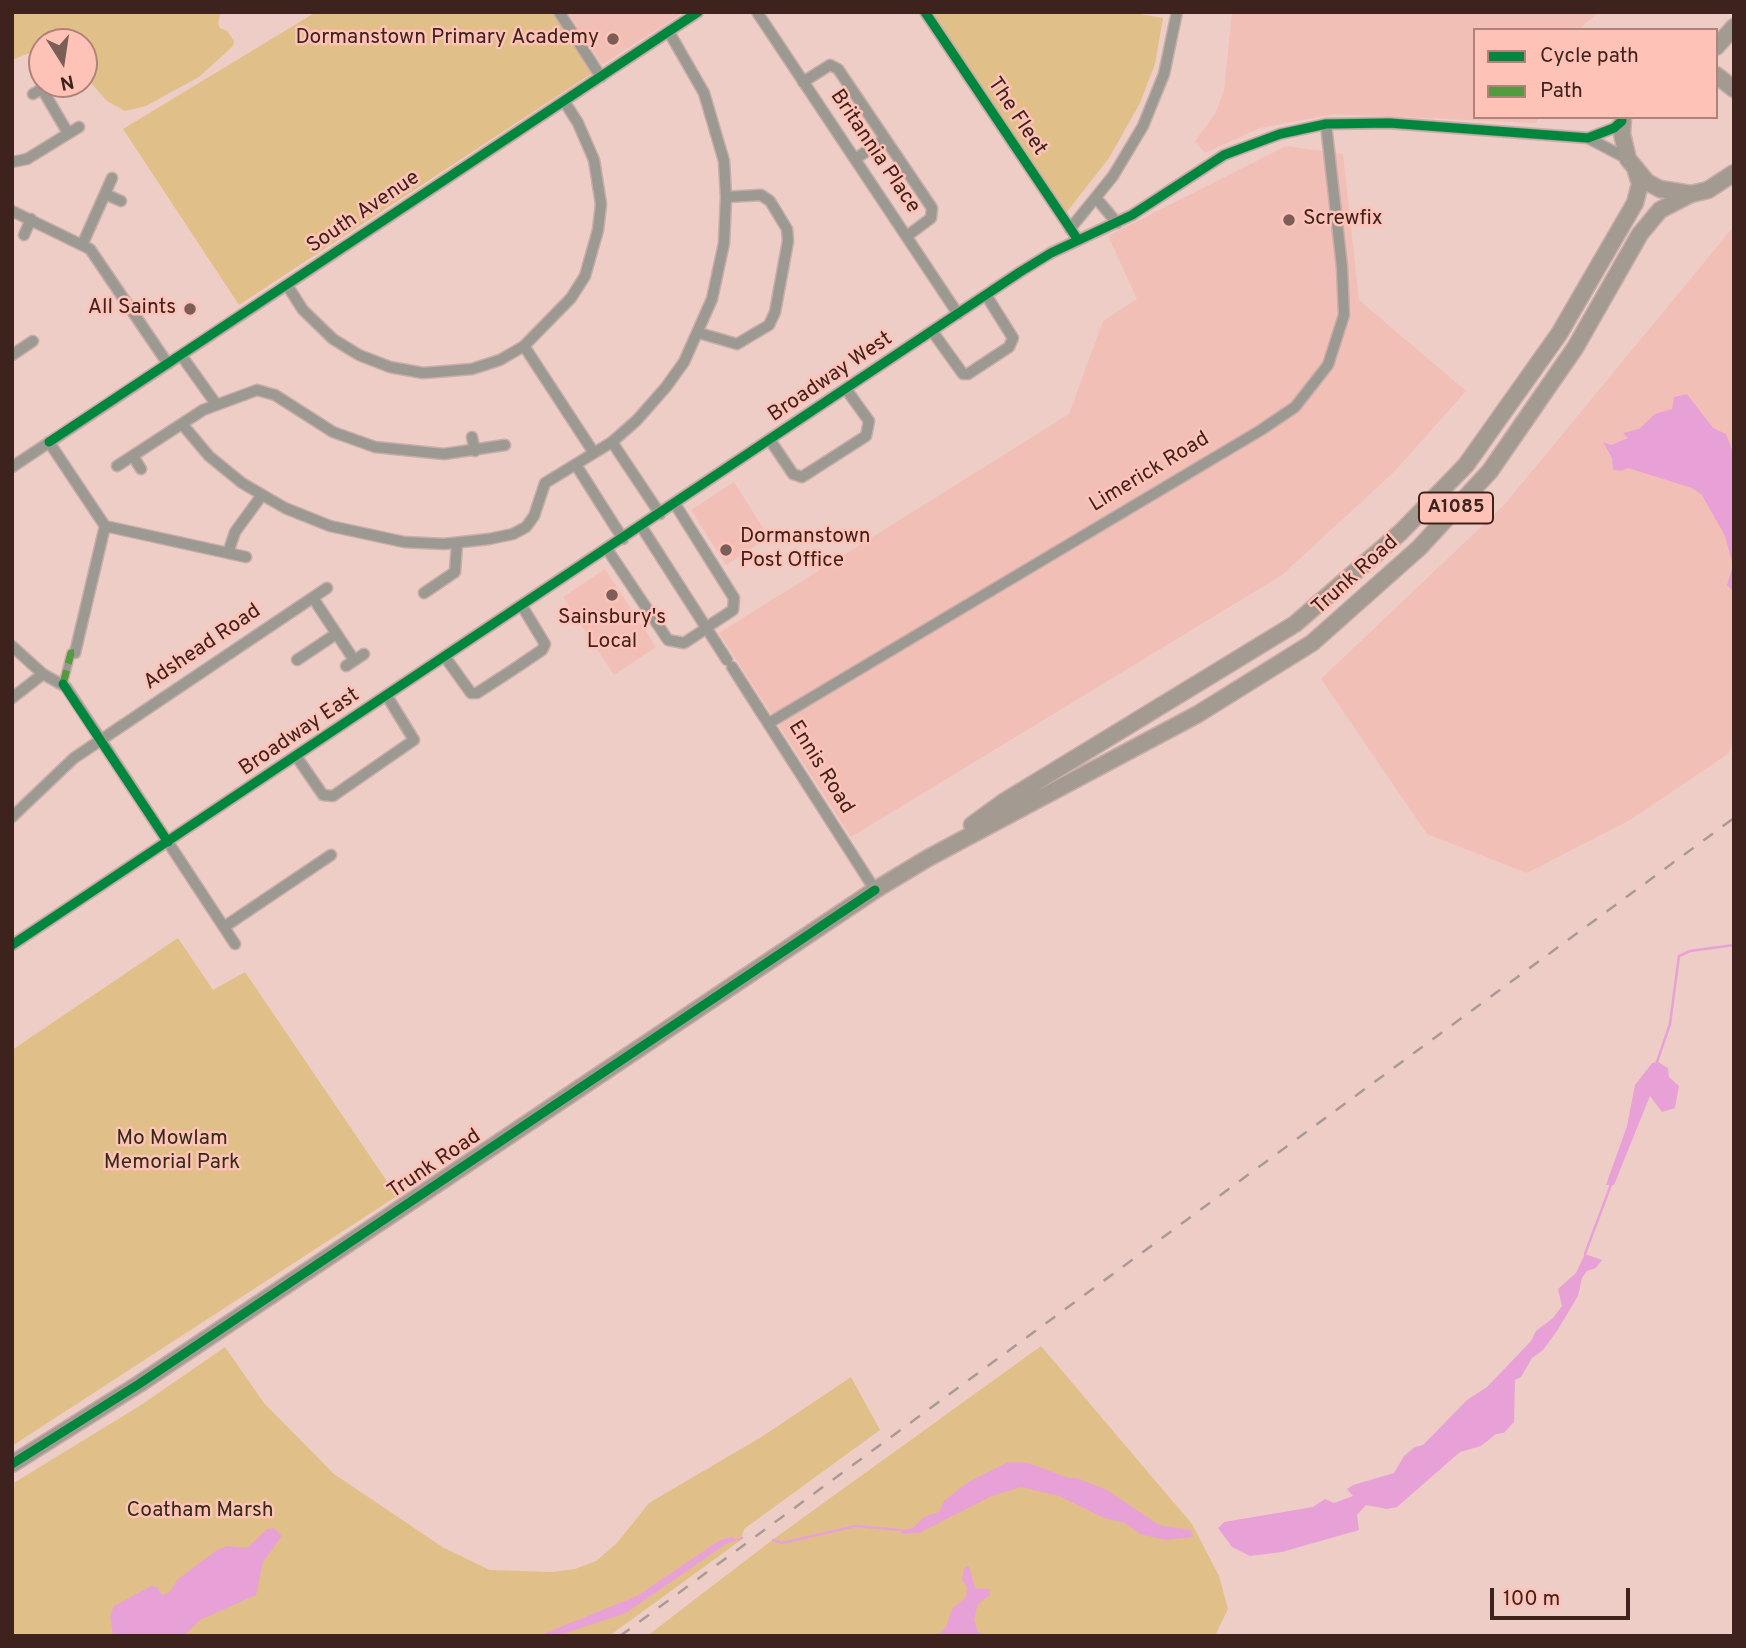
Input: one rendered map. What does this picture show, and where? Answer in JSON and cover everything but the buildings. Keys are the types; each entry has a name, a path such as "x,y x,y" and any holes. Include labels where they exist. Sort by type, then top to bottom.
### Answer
{"main road":[{"path":"1718,45 1734,27"},
{"path":"1734,74 1734,82"},
{"path":"1718,77 1734,89"},
{"name":"A1085","path":"1623,119 1622,134 1632,165"},
{"path":"1632,165 1660,189 1691,194"},
{"name":"Trunk Road","path":"928,858 1005,801 1295,624 1401,532 1466,465 1559,334 1635,203 1640,184 1632,165"},
{"name":"A1085","path":"1691,194 1708,190 1734,173"},
{"name":"Trunk Road","path":"12,1464 160,1370 875,890 928,858 1198,714 1312,643 1419,548 1490,471 1574,348 1640,234 1660,210 1691,194"}],"street":[{"path":"559,12 601,76"},
{"name":"South Avenue","path":"12,467 698,12"},
{"name":"Britannia Place","path":"757,12 958,314"},
{"name":"The Fleet","path":"925,12 1078,240"},
{"path":"1070,229 1097,199 1133,145 1152,109 1168,62 1177,12"},
{"path":"181,424 223,469 262,495 306,517 364,536 404,542 457,543 489,540 520,531 534,516 545,483 612,442 644,413 666,387 699,333 721,265 726,197 724,162 715,125 694,73 669,32"},
{"path":"803,82 826,67 835,66 885,139 933,212 931,218 907,236"},
{"path":"47,98 68,133"},
{"path":"287,285 303,310 333,339 359,355 390,367 424,373 472,369 500,360 524,346 571,298 584,276 598,230 601,204 594,160 578,123 564,101"},
{"path":"1588,138 1614,128 1623,119"},
{"name":"Broadway West","path":"607,549 1051,253 1116,223 1224,155 1271,136 1326,124 1390,123 1588,138"},
{"name":"Limerick Road","path":"769,723 1261,430 1304,397 1328,365 1344,315 1342,267 1326,124"},
{"path":"12,162 27,159 79,127"},
{"path":"1588,138 1632,165"},
{"path":"855,159 885,139"},
{"path":"83,243 112,178"},
{"path":"105,194 121,201"},
{"path":"699,333 737,344 769,325 775,312 788,241 787,229 769,201 761,195 726,197"},
{"path":"1097,199 1116,223"},
{"path":"12,211 83,243 101,262 168,364"},
{"path":"24,235 31,219"},
{"path":"932,331 963,374 968,374 1009,347 1013,338 986,295"},
{"path":"12,355 33,341"},
{"path":"524,346 594,453"},
{"path":"181,355 216,404"},
{"path":"770,440 793,474 802,477 866,436 869,421 846,388"},
{"path":"117,466 181,424 216,404 248,391 267,392 312,421 361,443 426,454 475,451 505,445"},
{"path":"472,437 475,451"},
{"path":"49,442 105,526 246,557"},
{"path":"612,442 660,514"},
{"path":"133,456 141,469"},
{"path":"576,465 623,538"},
{"path":"228,553 235,532 262,495"},
{"path":"607,549 668,640 684,643 707,628 733,610 734,598 675,504"},
{"path":"63,684 71,653 75,653 105,526"},
{"name":"Ennis Road","path":"641,526 875,890"},
{"path":"424,593 455,572 457,543"},
{"name":"Broadway East","path":"12,945 607,549"},
{"name":"Adshead Road","path":"12,817 74,758 327,587"},
{"path":"313,598 336,634 350,663 364,654"},
{"path":"445,657 468,692 474,694 521,664 542,650 545,644 522,606"},
{"path":"297,660 336,634"},
{"path":"12,646 43,674 63,684 235,944"},
{"path":"12,698 43,674"},
{"path":"296,756 323,795 333,796 414,740 414,734 387,696"},
{"path":"224,927 331,855"}],"shaded area":[{"name":"Dormanstown Primary Academy","path":"567,12 684,12 602,65"},
{"path":"1232,12 1599,12 1580,28 1473,28 1473,119 1538,119 1536,123 1335,114 1260,128 1205,153 1195,141 1215,114 1224,91"},
{"path":"1286,146 1343,154 1359,300 1466,391 1395,471 1282,575 851,837 719,633 1069,414 1103,321 1137,299 1108,236"},
{"path":"1734,226 1734,742 1728,754 1630,820 1527,873 1427,834 1321,679 1505,504"},
{"path":"1687,394 1713,428 1726,434 1734,455 1734,592 1727,585 1733,566 1725,536 1702,495 1692,488 1628,468 1613,470 1612,458 1603,442 1611,445 1628,438 1623,433 1639,429 1655,414 1672,409 1674,397"},
{"path":"734,482 769,537 726,565 691,510"},
{"path":"605,569 656,647 614,675 563,597"},
{"path":"1658,1062 1668,1068 1669,1077 1679,1086 1675,1108 1662,1112 1650,1096 1614,1185 1606,1185 1627,1126 1635,1085 1652,1063"},
{"path":"1585,1254 1602,1260 1596,1268 1587,1271 1582,1278 1578,1296 1557,1331 1543,1350 1532,1358 1521,1377 1515,1380 1514,1422 1504,1433 1496,1434 1481,1446 1460,1452 1397,1507 1387,1509 1366,1505 1357,1515 1359,1530 1282,1552 1250,1556 1232,1547 1218,1528 1224,1522 1313,1507 1325,1499 1334,1503 1353,1496 1347,1489 1353,1485 1394,1473 1404,1456 1415,1447 1423,1445 1467,1400 1487,1387 1531,1341 1536,1331 1553,1318 1562,1306 1558,1289 1576,1273"},
{"path":"1008,1462 1028,1463 1107,1490 1159,1525 1191,1530 1193,1537 1165,1540 1140,1534 1125,1523 1104,1518 1059,1496 1021,1487 992,1496 919,1533 902,1534 900,1530 913,1528 924,1517 939,1512 944,1501 968,1482"},
{"path":"274,1528 282,1536 263,1562 256,1595 200,1620 185,1635 113,1636 110,1616 114,1606 151,1586 157,1587 162,1595 170,1592 177,1580 217,1550 227,1546 247,1548 267,1529"},
{"path":"731,1537 738,1540 726,1544 626,1613 557,1636 538,1636 637,1596 720,1540"},
{"path":"969,1566 975,1588 990,1589 990,1595 978,1604 974,1619 978,1632 987,1636 937,1636 946,1627 952,1609 966,1597 967,1587 962,1580 964,1568"}],"green space":[{"path":"12,12 221,12 218,23 220,28 227,31 234,41 233,46 199,77 146,106 125,111 107,101 98,91 98,28 28,28 28,54 12,60"},
{"path":"316,12 553,12 594,72 239,305 123,129"},
{"path":"931,12 1129,12 1163,18 1155,64 1140,103 1109,158 1066,213"},
{"name":"Mo Mowlam Memorial Park","path":"178,938 213,990 245,972 397,1196 12,1446 12,1050"},
{"path":"1041,1346 1192,1524 1219,1576 1228,1609 1215,1636 647,1636 775,1538"},
{"name":"Coatham Marsh","path":"225,1347 264,1403 334,1474 444,1548 490,1570 552,1572 575,1569 596,1561 617,1543 649,1503 763,1436 851,1377 880,1430 744,1529 741,1540 609,1636 12,1636 12,1484 141,1405"}],"waterway":[{"path":"1656,1065 1670,1024 1679,956 1690,951 1734,945"},
{"path":"1585,1254 1612,1182"},
{"path":"773,1540 782,1543 856,1526 900,1530"},
{"path":"738,1540 742,1538"}],"railway":[{"path":"620,1636 1734,818"}],"marked path":[{"path":"63,684 71,653 75,653"}],"cycle path":[{"path":"49,442 698,12"},
{"path":"925,12 1078,240"},
{"path":"12,945 1020,272 1051,253 1132,215 1224,155 1280,134 1326,124 1389,123 1588,138 1614,128 1622,121"},
{"path":"63,684 168,842"},
{"path":"12,1464 139,1384 875,890"}],"place":[{"name":"Dormanstown Primary Academy","path":"613,39"},
{"name":"Screwfix","path":"1289,220"},
{"name":"All Saints","path":"190,309"},
{"name":"Dormanstown Post Office","path":"726,550"},
{"name":"Sainsbury's Local","path":"612,595"}]}
